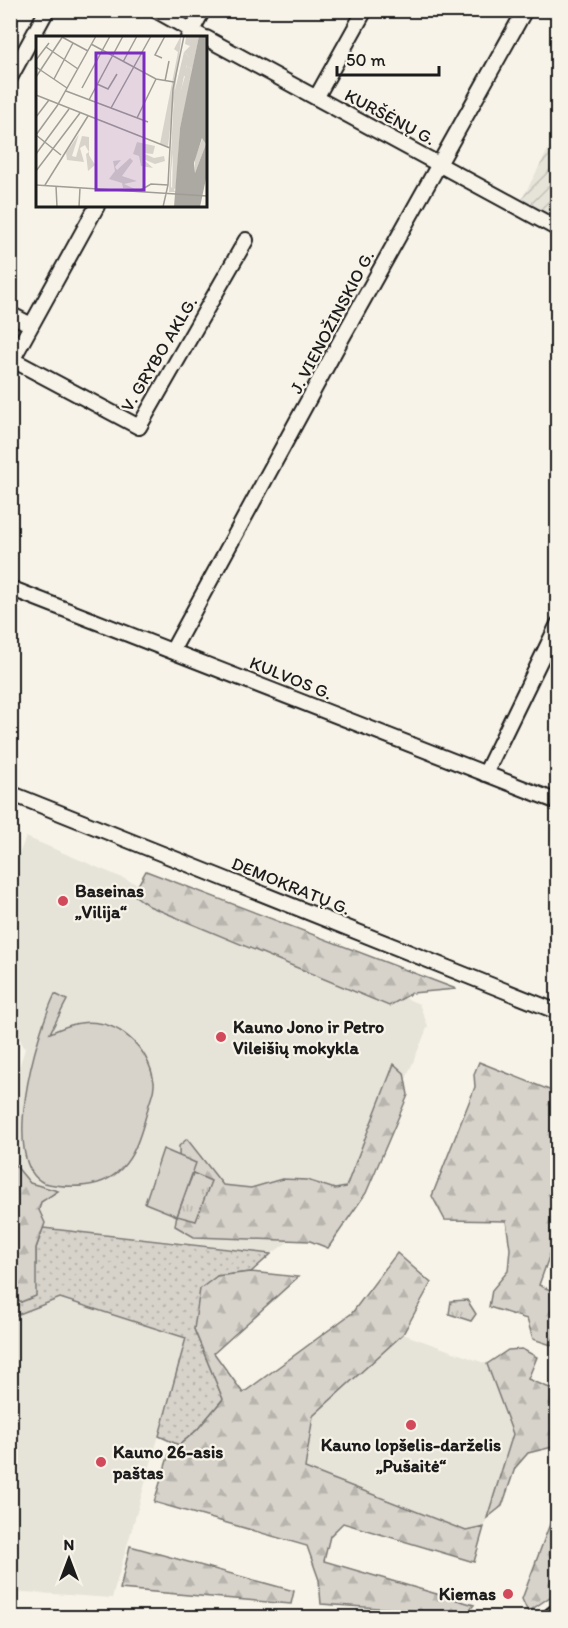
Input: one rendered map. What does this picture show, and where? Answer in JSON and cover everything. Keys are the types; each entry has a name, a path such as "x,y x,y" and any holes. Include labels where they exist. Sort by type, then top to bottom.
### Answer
{"street":[{"path":"10,78 47,10"},
{"name":"KURŠĖNŲ G.","path":"155,10 190,34"},
{"path":"190,34 203,10"},
{"path":"316,98 364,10"},
{"name":"J. VIENOŽINSKIO G.","path":"172,651 525,10"},
{"name":"KURŠĖNŲ G.","path":"207,39 558,228"},
{"path":"12,362 96,207"},
{"name":"V. GRYBO AKLG.","path":"12,362 139,427 246,240"},
{"path":"10,314 31,325"},
{"name":"KULVOS G.","path":"10,588 558,802"},
{"path":"485,774 558,624"},
{"name":"DEMOKRATŲ G.","path":"10,793 558,1012"}],"shaded area":[{"path":"557,133 557,220 521,201"},
{"name":"Kauno Jono ir Petro Vileišių mokykla","path":"26,837 419,1004 428,1026 359,1192 271,1254 171,1241 17,1226 11,1193 10,1095 25,1049 11,1022 10,876"},
{"path":"60,1297 187,1338 112,1598 25,1592 11,1594 11,1317"},
{"name":"Kauno lopšelis-darželis „Pušaitė“","path":"403,1334 487,1364 513,1434 484,1527 466,1531 305,1469 313,1416"}],"green space":[{"path":"146,871 456,989 412,993 389,1006 149,906 133,894"},
{"path":"55,994 67,1000 50,1033 80,1023 106,1025 118,1030 138,1046 151,1069 154,1082 137,1143 126,1163 109,1178 91,1185 71,1186 44,1183 31,1171 24,1151 23,1125 31,1067"},
{"path":"479,1062 557,1093 557,1173 551,1189 557,1192 557,1256 550,1254 539,1285 557,1293 557,1347 533,1339 527,1319 489,1307 492,1290 508,1271 510,1249 506,1221 445,1220 432,1196 475,1087 474,1074"},
{"path":"394,1064 404,1073 408,1095 366,1193 328,1248 310,1241 194,1237 175,1226 180,1196 179,1146 187,1139 223,1185 251,1188 282,1179 307,1180 335,1189 346,1187"},
{"path":"163,1149 196,1163 177,1216 145,1203"},
{"path":"11,1160 30,1183 58,1191 41,1202 39,1210 45,1223 36,1248 36,1296 21,1302 11,1292"},
{"path":"193,1173 211,1181 196,1221 177,1216"},
{"path":"43,1228 271,1254 251,1272 217,1276 194,1329 223,1399 197,1430 179,1445 159,1436 186,1338 60,1298 14,1316 10,1292 21,1302 36,1264 36,1248"},
{"path":"397,1253 431,1283 403,1334 313,1416 305,1468 466,1531 484,1527 474,1562 343,1523 330,1536 324,1561 474,1605 466,1614 321,1604 319,1580 307,1546 154,1502 169,1454 197,1430 223,1399 194,1329 200,1289 217,1276 251,1272 298,1277 214,1353 243,1393 352,1313"},
{"path":"467,1300 476,1314 471,1321 449,1314 451,1301"},
{"path":"522,1349 537,1357 528,1379 557,1391 557,1446 528,1453 515,1468 502,1506 487,1518 513,1434 487,1364 508,1350"},
{"path":"557,1505 557,1592 528,1612 522,1599"},
{"path":"130,1546 294,1591 291,1604 120,1589"}],"place":[{"name":"Baseinas „Vilija“","path":"63,901"},
{"name":"Kauno Jono ir Petro Vileišių mokykla","path":"221,1037"},
{"name":"Kauno lopšelis-darželis „Pušaitė“","path":"411,1425"},
{"name":"Kauno 26-asis paštas","path":"101,1462"},
{"name":"Kiemas","path":"508,1594"}]}
